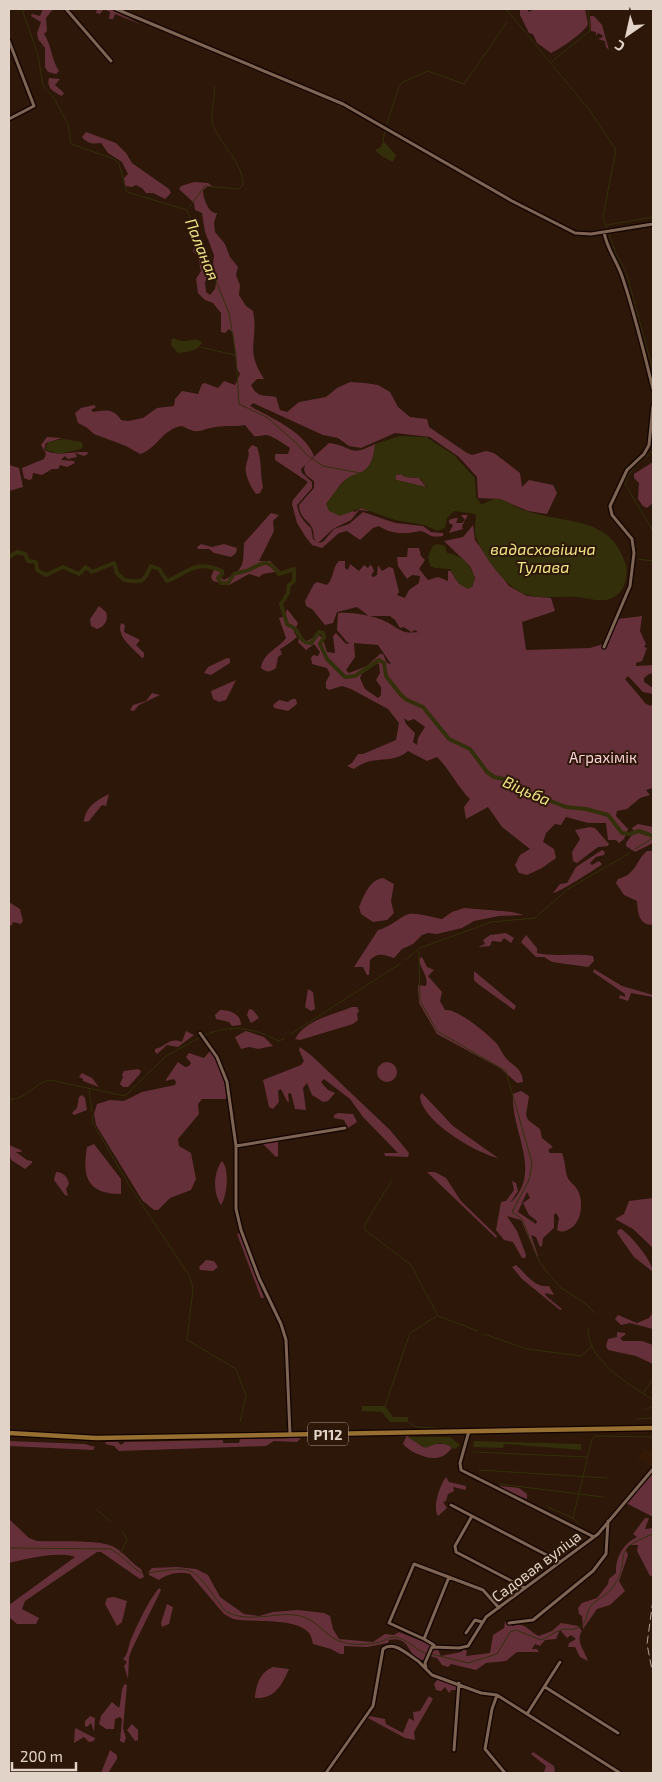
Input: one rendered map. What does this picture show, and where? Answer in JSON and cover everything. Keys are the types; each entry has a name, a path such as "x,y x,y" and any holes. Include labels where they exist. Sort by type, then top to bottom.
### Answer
{"main road":[{"name":"Р112","path":"9,1433 96,1438 653,1428"}],"street":[{"path":"66,9 111,60"},
{"path":"116,9 343,104 512,201 581,235 653,224"},
{"path":"9,41 34,106 9,120"},
{"path":"604,232 608,250 625,284 653,389"},
{"path":"604,647 630,586 634,553 632,539 612,515 610,506 627,470 644,454 649,445 653,406"},
{"path":"200,1033 223,1069 237,1146 236,1209 241,1230 259,1278 281,1324 286,1340 290,1434"},
{"path":"237,1146 346,1128"},
{"path":"469,1431 460,1463 461,1470 594,1537"},
{"name":"Садовая вуліца","path":"435,1646 465,1648 482,1622 594,1537 653,1468"},
{"path":"451,1505 560,1562"},
{"path":"472,1516 455,1546 458,1554 525,1588"},
{"path":"509,1623 533,1620 593,1571 606,1554 608,1521"},
{"path":"426,1669 428,1653 435,1646 424,1638 390,1623 414,1564 484,1590 499,1608"},
{"path":"424,1638 449,1576"},
{"path":"466,1633 475,1620 482,1622"},
{"path":"326,1773 369,1713 375,1701 380,1653 387,1645 393,1646 418,1661 432,1675 459,1683 474,1691 497,1696 620,1773"},
{"path":"418,1661 426,1661"},
{"path":"527,1714 560,1662"},
{"path":"454,1750 459,1683"},
{"path":"545,1687 618,1733"},
{"path":"497,1696 492,1709 485,1749 505,1773"}],"shaded area":[{"path":"644,1449 653,1451 652,1467 637,1458"}],"green space":[{"path":"43,9 53,9 46,18 47,31 44,34 59,71 56,74 48,72 45,67 45,48 38,39 37,33 41,22 31,16 32,14 40,16"},
{"path":"97,9 104,9 100,14 96,13"},
{"path":"104,9 110,9 142,25 115,14 113,19 109,19 110,12"},
{"path":"520,9 527,9 529,12 534,9 585,9 588,24 577,36 551,53 537,43 533,34 529,33 520,15"},
{"path":"590,16 594,16 602,25 609,50 606,47 605,41 598,39 603,37 602,35 598,33 596,36 596,32 591,31"},
{"path":"49,78 60,79 55,85 64,93 62,96 50,87"},
{"path":"86,132 116,143 126,153 132,163 169,189 171,193 165,199 153,193 146,193 136,185 132,187 125,186 124,178 128,174 122,162 108,153 101,143 86,141 82,137"},
{"path":"194,182 208,183 213,187 207,187 203,190 204,198 211,211 217,213 214,223 215,232 225,244 230,257 238,267 236,275 240,285 239,295 246,306 253,311 253,352 264,379 257,379 251,385 256,392 276,397 280,410 287,412 299,402 326,397 337,388 350,382 378,385 390,392 398,407 410,417 427,419 429,427 467,453 472,455 486,451 494,453 520,473 522,487 529,480 553,485 557,493 547,514 528,511 500,499 478,498 477,477 459,457 430,437 395,433 361,448 349,446 338,438 323,435 253,403 250,406 296,433 310,447 314,456 305,465 329,443 355,451 375,444 370,465 364,471 345,480 329,500 355,512 361,508 370,511 359,510 351,520 333,529 318,543 323,542 334,529 349,524 363,512 395,523 423,526 431,532 443,533 443,536 435,536 421,531 399,533 379,526 373,528 360,540 347,531 339,533 322,548 312,545 297,523 292,504 293,500 308,482 275,460 275,454 288,454 290,448 275,438 268,435 254,436 245,425 220,426 200,431 193,431 182,426 169,431 151,448 140,454 126,446 94,434 78,423 75,413 81,408 94,405 96,407 91,410 93,412 109,411 115,413 121,420 128,421 143,418 157,408 174,406 175,399 182,391 198,394 202,384 205,383 218,388 224,381 235,385 240,374 237,369 233,333 229,329 225,333 221,332 221,313 213,303 205,300 198,293 196,279 201,271 198,257 193,251 195,246 198,248 209,275 205,282 206,292 210,295 215,289 217,276 213,264 214,255 205,232 202,213 195,210 194,203 179,189 181,186","holes":["305,465 304,470 306,475 314,481 314,488 299,505 301,514 312,527 316,541 313,539 311,528 300,515 297,505 312,488 312,482 302,473 301,469"]},
{"path":"47,437 62,438 46,443 44,450 55,453 87,452 88,454 84,456 75,453 77,457 68,459 65,456 61,460 74,461 75,463 67,467 60,465 58,469 52,469 42,475 33,473 32,479 29,480 24,478 22,468 44,459 46,454 41,445"},
{"path":"252,445 257,447 259,452 263,487 260,493 256,494 248,481 246,473 246,464 249,456 248,450"},
{"path":"653,462 653,503 647,508 638,499 639,483 634,478 634,474"},
{"path":"9,465 19,468 23,487 9,491"},
{"path":"401,474 405,477 419,478 427,488 394,478 396,475"},
{"path":"271,513 279,515 273,521 274,531 259,561 270,561 280,571 263,574 259,577 249,574 229,585 213,581 211,577 215,567 223,571 221,578 224,580 236,573 242,566 244,543"},
{"path":"461,515 468,515 462,526 463,529 449,533 453,525 449,523 449,520 458,518 456,523 462,523 465,520"},
{"name":"Аграхімік","path":"473,525 475,540 509,586 527,596 551,598 555,611 522,622 526,650 590,648 603,644 618,619 642,616 640,631 646,644 644,647 647,648 642,661 636,663 636,666 653,665 653,673 644,678 644,682 653,688 653,694 643,692 628,676 625,679 646,704 651,706 653,701 653,788 646,790 650,795 640,798 627,809 617,811 616,816 628,829 624,839 619,843 616,840 608,840 606,823 588,823 566,817 561,825 555,824 546,833 543,842 554,849 556,858 542,868 527,875 519,873 515,865 520,855 530,849 502,827 488,807 466,819 464,807 470,799 437,757 427,761 408,751 396,758 368,762 354,769 347,766 352,763 358,754 363,754 396,740 399,723 388,709 351,689 342,686 329,690 326,688 326,682 330,674 327,668 312,664 311,658 313,655 318,656 320,652 314,644 306,650 298,642 299,639 307,641 318,635 322,637 327,652 335,653 333,636 336,633 346,644 350,643 337,630 338,613 369,616 357,607 337,612 333,623 325,625 312,609 306,606 305,601 314,584 317,582 327,585 339,561 345,561 345,568 348,570 350,564 359,571 364,565 368,568 370,565 374,571 371,576 374,577 377,575 378,565 382,571 389,567 393,568 399,592 397,595 405,598 409,590 419,583 420,576 412,575 407,579 398,566 397,557 407,557 408,548 419,548 421,556 425,560 419,569 428,580 438,577 448,581 448,571 451,571 456,580 472,587 475,578 470,566 444,541 463,537","holes":["369,616 390,616 400,628 404,627 411,632 416,630 419,635 417,632 410,633 404,632 380,619","354,643 378,645 391,664 387,663 383,654 380,654 367,666 349,673 346,670 355,657","376,663 379,664 380,673 376,680 381,687 381,695 378,698 365,689 360,678 362,674","404,718 408,721 414,719 425,727 418,738 417,745 413,742 415,733 406,724"]},
{"path":"201,544 212,547 224,544 237,548 236,553 231,557 214,553 209,549 198,549 197,547"},
{"path":"99,606 106,612 107,618 104,625 97,629 91,626 90,619"},
{"path":"287,609 298,623 294,632 297,637 280,649 282,654 278,657 276,668 265,671 261,668 262,663 286,638 279,618 285,616"},
{"path":"121,623 125,625 124,632 140,640 136,645 144,653 144,657 142,658 123,638 120,628"},
{"path":"227,658 230,659 230,663 211,675 204,673 208,667"},
{"path":"236,680 226,700 219,702 213,699 211,691"},
{"path":"152,693 160,695 139,705 134,711 130,710 133,705 146,701"},
{"path":"296,699 297,704 288,711 274,708 273,705 279,700 288,702"},
{"path":"109,794 106,806 102,805 89,821 84,822 89,808"},
{"path":"638,824 653,827 653,843 635,852 626,846 626,843 634,832 632,828"},
{"path":"595,828 609,844 608,846 598,847 577,863 573,861 572,852 580,839 575,830"},
{"path":"602,850 605,852 604,855 596,857 590,863 592,865 599,861 602,864 553,893 560,884 567,883 576,867"},
{"path":"647,851 653,851 653,925 644,923 640,917 637,901 624,895 616,883 618,879 632,871"},
{"path":"383,878 394,884 391,901 394,913 387,920 373,922 361,914 359,907 371,885 378,879"},
{"path":"9,902 20,909 23,921 21,924 13,922 9,926"},
{"path":"464,908 512,912 524,915 499,916 474,921 462,928 437,934 428,933 422,935 413,944 402,949 394,958 381,955 373,957 370,960 369,975 367,975 363,967 354,967 378,930 402,917 410,914 419,914 442,919 452,912"},
{"path":"506,933 514,938 511,943 504,938 501,942 492,941 490,946 478,947 485,944 483,940 490,935"},
{"path":"526,935 537,948 537,953 593,956 594,961 588,967 552,962 544,957 536,957 521,942"},
{"path":"422,957 427,967 434,970 428,976 442,992 440,1001 445,1010 450,1010 464,1017 493,1040 505,1057 519,1070 523,1082 517,1083 500,1068 437,1034 419,1003 418,985 426,986 427,982 419,959"},
{"path":"594,969 622,986 653,995 653,997 631,993 628,1001 619,998 620,995 625,997 625,994 593,972"},
{"path":"474,971 516,1006 514,1010 478,984 474,980"},
{"path":"308,989 313,992 315,1009 311,1011 305,1007"},
{"path":"352,1007 357,1007 359,1011 357,1014 358,1020 353,1024 300,1040 295,1039 300,1032 313,1022"},
{"path":"249,1009 253,1010 259,1018 251,1023 247,1015"},
{"path":"220,1010 237,1015 241,1025 232,1026 229,1022 216,1019 215,1015"},
{"path":"186,1031 194,1035 178,1047 167,1045 157,1054 155,1052 155,1049 171,1041 182,1042"},
{"path":"246,1031 264,1037 273,1046 258,1049 249,1047 241,1049 235,1037"},
{"path":"300,1047 312,1056 390,1130 409,1153 408,1157 385,1156 384,1153 398,1153 363,1117 350,1099 324,1079 321,1082 328,1090 335,1093 328,1101 323,1102 312,1095 307,1083 303,1088 306,1110 295,1109 291,1093 288,1094 289,1102 281,1089 278,1091 279,1102 273,1109 269,1107 263,1080 301,1065 304,1061 299,1050"},
{"path":"210,1051 217,1061 222,1074 226,1099 202,1099 198,1104 199,1114 178,1139 179,1146 191,1153 196,1179 191,1190 170,1198 158,1210 154,1210 142,1200 96,1125 94,1114 97,1104 110,1100 124,1101 142,1092 175,1085 174,1079 165,1081 178,1062 185,1067 189,1066 191,1063 186,1057 189,1053 204,1058"},
{"path":"387,1062 394,1065 397,1072 394,1079 387,1082 380,1079 377,1072 380,1065"},
{"path":"138,1069 141,1071 140,1074 128,1087 123,1087 120,1084 124,1071"},
{"path":"82,1073 92,1078 99,1087 83,1081 79,1077"},
{"path":"521,1091 529,1096 526,1115 528,1120 540,1129 542,1138 553,1147 548,1150 550,1153 562,1153 567,1176 577,1189 581,1199 580,1215 575,1225 571,1228 564,1231 557,1230 559,1218 556,1213 554,1215 554,1228 543,1238 542,1246 540,1247 536,1237 531,1235 537,1257 521,1220 507,1216 517,1231 526,1255 525,1258 522,1258 513,1242 504,1240 496,1230 501,1202 506,1201 514,1190 512,1181 516,1183 518,1191 510,1203 520,1191 524,1178 525,1165 513,1108 513,1094","holes":["527,1192 530,1198 523,1203 529,1215 537,1221 536,1224 518,1212"]},
{"path":"422,1093 453,1126 498,1158 464,1143 439,1125 423,1106 420,1096"},
{"path":"82,1095 85,1098 87,1110 74,1115 72,1113 77,1108 79,1097"},
{"path":"338,1113 353,1114 357,1122 348,1128 344,1120 334,1118 334,1115"},
{"path":"278,1140 278,1156 276,1157 262,1143"},
{"path":"94,1144 121,1179 121,1194 101,1191 89,1182 85,1167 87,1147"},
{"path":"9,1145 21,1150 22,1152 16,1152 27,1160 32,1161 32,1163 25,1169 14,1162 10,1155"},
{"path":"222,1161 226,1170 227,1183 221,1205 215,1189 215,1183 217,1171"},
{"path":"56,1172 63,1174 68,1180 69,1184 66,1189 68,1196 65,1195 54,1180"},
{"path":"427,1172 435,1172 446,1178 461,1201 497,1236 496,1238"},
{"path":"653,1198 653,1248 633,1229 615,1219 624,1214 629,1201"},
{"path":"621,1229 641,1249 653,1272 634,1257 617,1233"},
{"path":"240,1233 264,1298 261,1298 237,1234"},
{"path":"206,1260 214,1261 218,1267 213,1271 200,1270 199,1267"},
{"path":"516,1265 535,1283 549,1286 554,1295 545,1293 546,1296 562,1309 560,1310 522,1279 512,1267"},
{"path":"653,1312 653,1329 630,1323 621,1325 615,1319 618,1315 637,1323 649,1318"},
{"path":"617,1332 625,1333 620,1338 623,1341 642,1341 653,1345 653,1364 636,1356 608,1350 606,1346 608,1339 617,1337"},
{"path":"407,1435 423,1447 432,1444 448,1444 452,1448 438,1458 422,1456 411,1451 403,1444"},
{"path":"301,1438 297,1442 274,1441 266,1446 119,1451 114,1446 105,1444 106,1442 118,1442 121,1445 125,1442 223,1440 223,1443 239,1443 240,1439"},
{"path":"9,1441 85,1444 95,1447 93,1450 9,1446"},
{"path":"653,1471 653,1517 628,1504 625,1505"},
{"path":"446,1477 449,1482 466,1486 466,1490 453,1487 454,1491 448,1494 446,1501 443,1502 447,1508 438,1516 436,1502 441,1485"},
{"path":"500,1486 519,1488 527,1494 527,1499 500,1489"},
{"path":"645,1518 649,1518 645,1529 653,1528 653,1575 650,1576 637,1551 638,1545 629,1545 626,1550 628,1555 619,1581 625,1591 610,1605 597,1609 583,1629 582,1616 579,1614 578,1608 582,1603 597,1598 608,1584 609,1579 616,1573 617,1561 621,1551 637,1537 633,1534"},
{"path":"9,1519 29,1538 37,1541 88,1542 107,1544 114,1547 141,1569 144,1577 140,1579 101,1552 97,1552 25,1601 22,1609 39,1618 36,1624 17,1624 9,1617 9,1605 75,1557 52,1555 9,1563"},
{"path":"177,1567 196,1569 208,1575 220,1597 244,1614 259,1616 273,1612 298,1610 324,1613 330,1616 333,1629 339,1639 373,1642 385,1634 394,1635 399,1632 431,1645 424,1660 414,1656 406,1644 397,1639 389,1640 388,1643 367,1647 344,1646 344,1654 340,1654 331,1649 313,1644 309,1633 303,1628 294,1625 233,1619 224,1614 190,1574 173,1574 159,1580 149,1575 149,1571 152,1568"},
{"path":"159,1588 161,1590 129,1657 128,1679 124,1666 127,1662 123,1659 151,1599"},
{"path":"114,1597 127,1601 122,1622 117,1626 105,1604 107,1598"},
{"path":"167,1604 173,1607 169,1624 162,1627 161,1623"},
{"path":"505,1622 513,1626 524,1626 539,1636 552,1631 561,1623 578,1626 582,1631 580,1642 588,1661 580,1657 575,1647 568,1647 569,1643 576,1639 571,1635 567,1638 560,1630 556,1639 545,1640 540,1646 535,1644 532,1649 537,1649 539,1652 517,1652 506,1661 486,1663 476,1670 451,1664 448,1667 442,1665 437,1658 429,1656 430,1651 438,1650 441,1656 461,1652 464,1649 467,1651 466,1656 490,1653 493,1635 504,1628"},
{"path":"273,1667 289,1669 277,1690 268,1696 255,1698 256,1688 262,1676"},
{"path":"439,1678 457,1686 457,1690 451,1690 449,1693 445,1687 441,1691 436,1690 434,1684"},
{"path":"125,1684 127,1685 123,1728 126,1738 124,1743 120,1741 122,1719 120,1717 115,1719 114,1729 106,1729 99,1724 101,1716 112,1702 119,1708 122,1689"},
{"path":"429,1696 433,1699 414,1732 415,1740 405,1738 368,1718 369,1716 385,1719 386,1724 403,1733 409,1718 414,1721 413,1712 420,1711"},
{"path":"90,1716 95,1718 94,1732 91,1723 87,1727 85,1726 85,1721"},
{"path":"132,1724 138,1730 138,1740 135,1741 127,1730"},
{"path":"75,1728 95,1738 94,1741 89,1742 84,1737 74,1743"},
{"path":"110,1750 117,1755 117,1759 108,1773 101,1773"},
{"path":"533,1752 554,1766 555,1771 552,1773 544,1772 546,1766 531,1754"}],"water":[{"path":"383,141 396,155 393,162 375,150 381,147"},
{"path":"172,338 182,341 196,340 202,342 195,349 178,353 171,345"},
{"name":"вадасховішча Тулава","path":"400,436 426,437 454,455 475,478 476,497 481,504 499,499 524,510 586,524 599,530 610,537 619,549 626,565 627,576 625,584 614,597 604,600 527,595 512,587 491,564 475,534 476,514 454,511 447,518 445,528 437,531 424,525 395,520 361,508 340,516 329,511 326,504 340,485 352,475 364,471 370,465 375,444","holes":["400,474 405,477 419,478 427,487 396,480 396,475"]},
{"path":"64,439 82,442 83,447 59,454 45,450 48,442"},
{"path":"433,545 445,546 447,553 461,558 468,564 475,578 472,587 468,589 459,584 450,569 430,566 428,557"},
{"path":"362,1406 385,1406 393,1417 408,1417 408,1422 390,1422 382,1412 362,1411"},
{"path":"407,1437 450,1437 460,1445 455,1449 441,1444 426,1448"},
{"path":"474,1441 581,1444 581,1450 504,1444 503,1448 473,1447"}],"waterway":[{"name":"Паланая","path":"22,9 38,55 43,86 54,98 68,124 71,144 114,159 119,164 127,192 187,210 229,313 236,355 239,404 268,418 307,455 323,466 360,473"},
{"path":"506,9 591,112 616,150 603,216 607,229"},
{"path":"551,62 590,31 588,9"},
{"path":"387,124 399,86 403,82 428,71 464,84 507,22"},
{"path":"188,209 205,186 238,189 243,185 236,161 213,125 214,86"},
{"path":"383,141 385,130"},
{"path":"607,225 653,217"},
{"path":"609,234 616,254 626,272 653,370"},
{"path":"200,347 235,355"},
{"path":"653,451 632,470 625,484 653,531"},
{"name":"Віцьба","path":"9,557 17,552 25,554 28,561 36,562 37,570 46,575 63,567 79,574 86,567 92,572 114,563 117,573 124,580 136,581 142,580 151,566 159,569 167,581 193,568 205,566 222,571 218,578 221,583 228,583 234,574 249,570 263,563 272,566 279,574 294,569 294,581 289,585 288,593 281,604 287,624 294,628 307,643 311,643 319,632 323,633 324,637 320,644 327,659 345,677 355,676 379,660 384,663 386,676 401,695 407,700 423,707 449,739 470,749 487,772 494,777 514,781 522,790 566,807 586,809 608,815 622,833 630,834 639,831 653,836"},
{"name":"Паланая","path":"638,559 653,561"},
{"path":"635,849 653,838"},
{"path":"405,960 420,948 491,922 535,918 568,889 630,853"},
{"path":"419,951 420,1001 437,1031 506,1071 532,1163 529,1180 512,1212 522,1219 539,1261 550,1276 561,1288 586,1304 595,1313"},
{"path":"291,1034 401,963"},
{"path":"204,1036 223,1029 232,1028 251,1030 278,1041 284,1039"},
{"path":"9,1099 20,1098 39,1084 50,1080 125,1096 166,1056 199,1038"},
{"path":"89,1089 92,1112"},
{"path":"92,1115 93,1123 129,1185 190,1277 193,1289 187,1340 236,1369 246,1396 240,1422"},
{"path":"392,1180 365,1224 365,1230 411,1265 438,1316 478,1331"},
{"path":"385,1406 410,1333 437,1316"},
{"path":"588,1328 594,1351 602,1361 622,1379 653,1400"},
{"path":"484,1334 527,1349 581,1356 592,1346"},
{"path":"643,1393 653,1379"},
{"path":"645,1410 653,1406"},
{"path":"637,1419 653,1418"},
{"path":"408,1422 416,1427 436,1428"},
{"path":"573,1518 592,1439 595,1436 653,1437"},
{"path":"473,1452 587,1457"},
{"path":"479,1470 607,1478"},
{"path":"499,1484 603,1497"},
{"path":"548,1507 573,1518 579,1524"},
{"path":"96,1509 111,1522"},
{"path":"121,1553 127,1539 122,1531"},
{"path":"431,1654 468,1663 497,1654 510,1632 516,1630 541,1640 561,1630 580,1627 585,1621 590,1607 608,1593 619,1577 625,1551 639,1540 653,1534"},
{"path":"9,1548 111,1549 141,1573"},
{"path":"147,1573 173,1569 188,1570 201,1579 225,1611 239,1616 295,1615 310,1620 334,1639 346,1643 367,1644 394,1637 427,1654"}],"railway":[{"path":"653,1600 647,1644 653,1675"}]}
